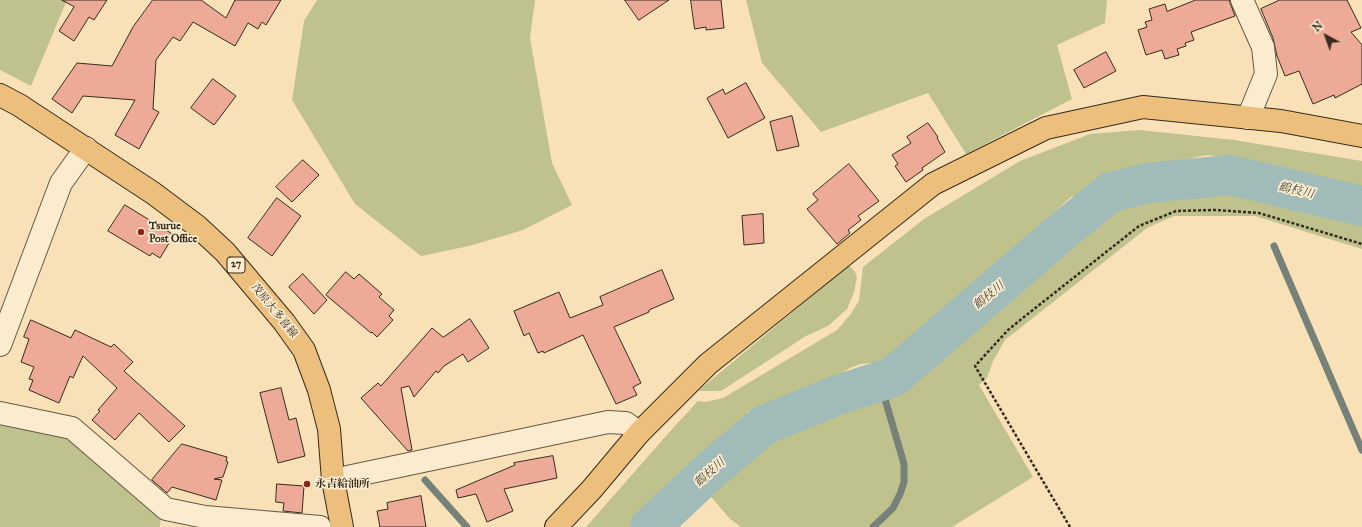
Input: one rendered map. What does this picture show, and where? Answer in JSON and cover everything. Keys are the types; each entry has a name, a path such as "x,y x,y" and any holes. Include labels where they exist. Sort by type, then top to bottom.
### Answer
{"main road":[{"name":"茂原大多喜線","path":"0,95 19,105 86,148 153,193 197,226 225,252 284,322 304,350 319,390 329,429 333,480 342,527"},
{"path":"556,527 592,489 639,433 708,364 933,184 1046,128 1143,108 1282,121 1362,136"}],"street":[{"path":"1242,0 1263,47 1266,74 1248,118"},
{"path":"0,345 61,183 86,148"},
{"path":"0,412 72,428 166,509 205,517 320,527"},
{"path":"333,480 608,422 626,423 639,433"}],"path":[{"path":"1070,527 974,366 1008,330 1140,226 1176,211 1216,210 1259,213 1362,244"}],"green space":[{"path":"0,0 67,0 31,86 0,70"},
{"path":"317,0 535,0 530,38 552,163 572,205 523,230 469,246 421,256 355,204 292,100 304,21"},
{"path":"746,0 1107,0 1105,23 1057,45 1072,99 966,154 928,93 821,132 762,63"},
{"path":"1140,130 1234,140 1362,161 1362,196 1311,177 1299,178 1275,165 1207,155 1183,160 1143,176 1123,180 1071,197 1042,223 1039,231 996,269 986,286 918,345 903,355 883,362 861,364 850,368 805,397 747,412 748,427 634,527 586,527 698,401 706,402 723,398 837,330 850,315 859,301 863,267 924,219 1020,161 1090,134"},
{"path":"1198,182 1245,184 1314,198 1362,215 1362,249 1255,216 1174,216 1147,228 1005,340 993,361 987,378 979,385 1033,477 952,527 741,527 730,519 702,486 768,430 814,409 899,379 937,356 1006,286 1114,198 1150,186"},
{"path":"849,265 857,277 854,292 847,309 828,326 806,336 721,391 698,391"},
{"path":"0,417 68,434 161,512 160,527 0,527"}],"building":[{"path":"62,0 107,0 94,20 89,17 74,41 59,31 74,7"},
{"path":"153,0 201,0 226,18 235,0 281,0 266,25 262,22 258,29 248,23 235,46 193,22 180,41 173,37 156,60 153,109 159,112 139,149 115,135 135,100 83,96 72,113 52,99 77,63 112,66 133,27"},
{"path":"625,0 669,0 639,20"},
{"path":"691,0 721,0 724,28 706,30 706,27 695,29"},
{"path":"1196,0 1229,0 1235,16 1191,32 1194,40 1185,43 1186,46 1177,49 1179,55 1165,59 1162,50 1146,55 1138,30 1147,27 1145,22 1152,20 1149,9 1165,4 1167,11"},
{"path":"1280,0 1347,0 1361,28 1351,32 1362,45 1362,84 1335,98 1334,95 1313,104 1299,71 1285,76 1277,56 1273,38 1261,9"},
{"path":"1106,52 1116,71 1084,88 1074,70"},
{"path":"213,79 236,96 214,125 191,108"},
{"path":"746,83 765,118 728,138 707,98 723,89 725,94"},
{"path":"792,116 799,146 777,151 770,122"},
{"path":"928,123 938,137 937,138 945,152 922,168 923,170 906,182 895,166 898,164 892,155 911,143 907,137"},
{"path":"303,160 319,175 292,202 276,187"},
{"path":"849,164 879,201 858,216 861,220 848,230 850,233 837,244 807,209 818,200 813,194"},
{"path":"277,198 301,216 272,256 248,238"},
{"path":"125,205 174,235 160,258 152,253 150,256 108,231"},
{"path":"763,214 764,243 744,245 742,216"},
{"path":"662,270 674,299 649,310 649,312 614,327 641,383 633,387 637,395 616,404 583,335 544,353 543,351 538,353 529,333 524,336 514,311 559,292 570,318 603,305 600,297"},
{"path":"346,272 354,279 359,274 382,294 379,297 394,310 389,316 393,320 377,337 326,295"},
{"path":"303,274 327,300 314,314 289,287"},
{"path":"470,319 489,348 468,362 463,354 444,366 438,373 436,371 414,397 409,386 401,388 412,450 408,451 361,398 378,383 381,386 432,328 443,337"},
{"path":"31,320 71,338 75,330 111,347 114,344 133,362 124,371 185,426 169,442 139,413 115,440 92,420 100,411 98,410 117,388 83,356 73,378 70,376 59,403 29,390 33,380 29,379 34,367 21,362 29,339 24,337"},
{"path":"281,388 289,420 296,418 305,456 278,463 260,393"},
{"path":"182,444 227,457 226,461 228,462 223,477 214,479 222,480 216,500 172,487 167,493 152,480"},
{"path":"553,456 557,478 504,489 513,511 487,522 476,494 458,498 456,490 515,465 514,463"},
{"path":"277,484 304,486 302,513 283,511 284,503 276,502"},
{"path":"421,496 426,527 380,527 377,511 388,509 387,503"}],"waterway":[{"name":"鶴枝川","path":"650,527 711,470 764,425 838,395 893,377 1065,229 1111,192 1148,183 1230,175 1362,206"},
{"path":"1274,246 1362,450"},
{"path":"873,527 893,508 904,482 904,464 880,382"},
{"path":"425,480 467,527"}],"place":[{"name":"Tsurue Post Office","path":"141,232"},
{"name":"永吉給油所","path":"307,484"}]}
